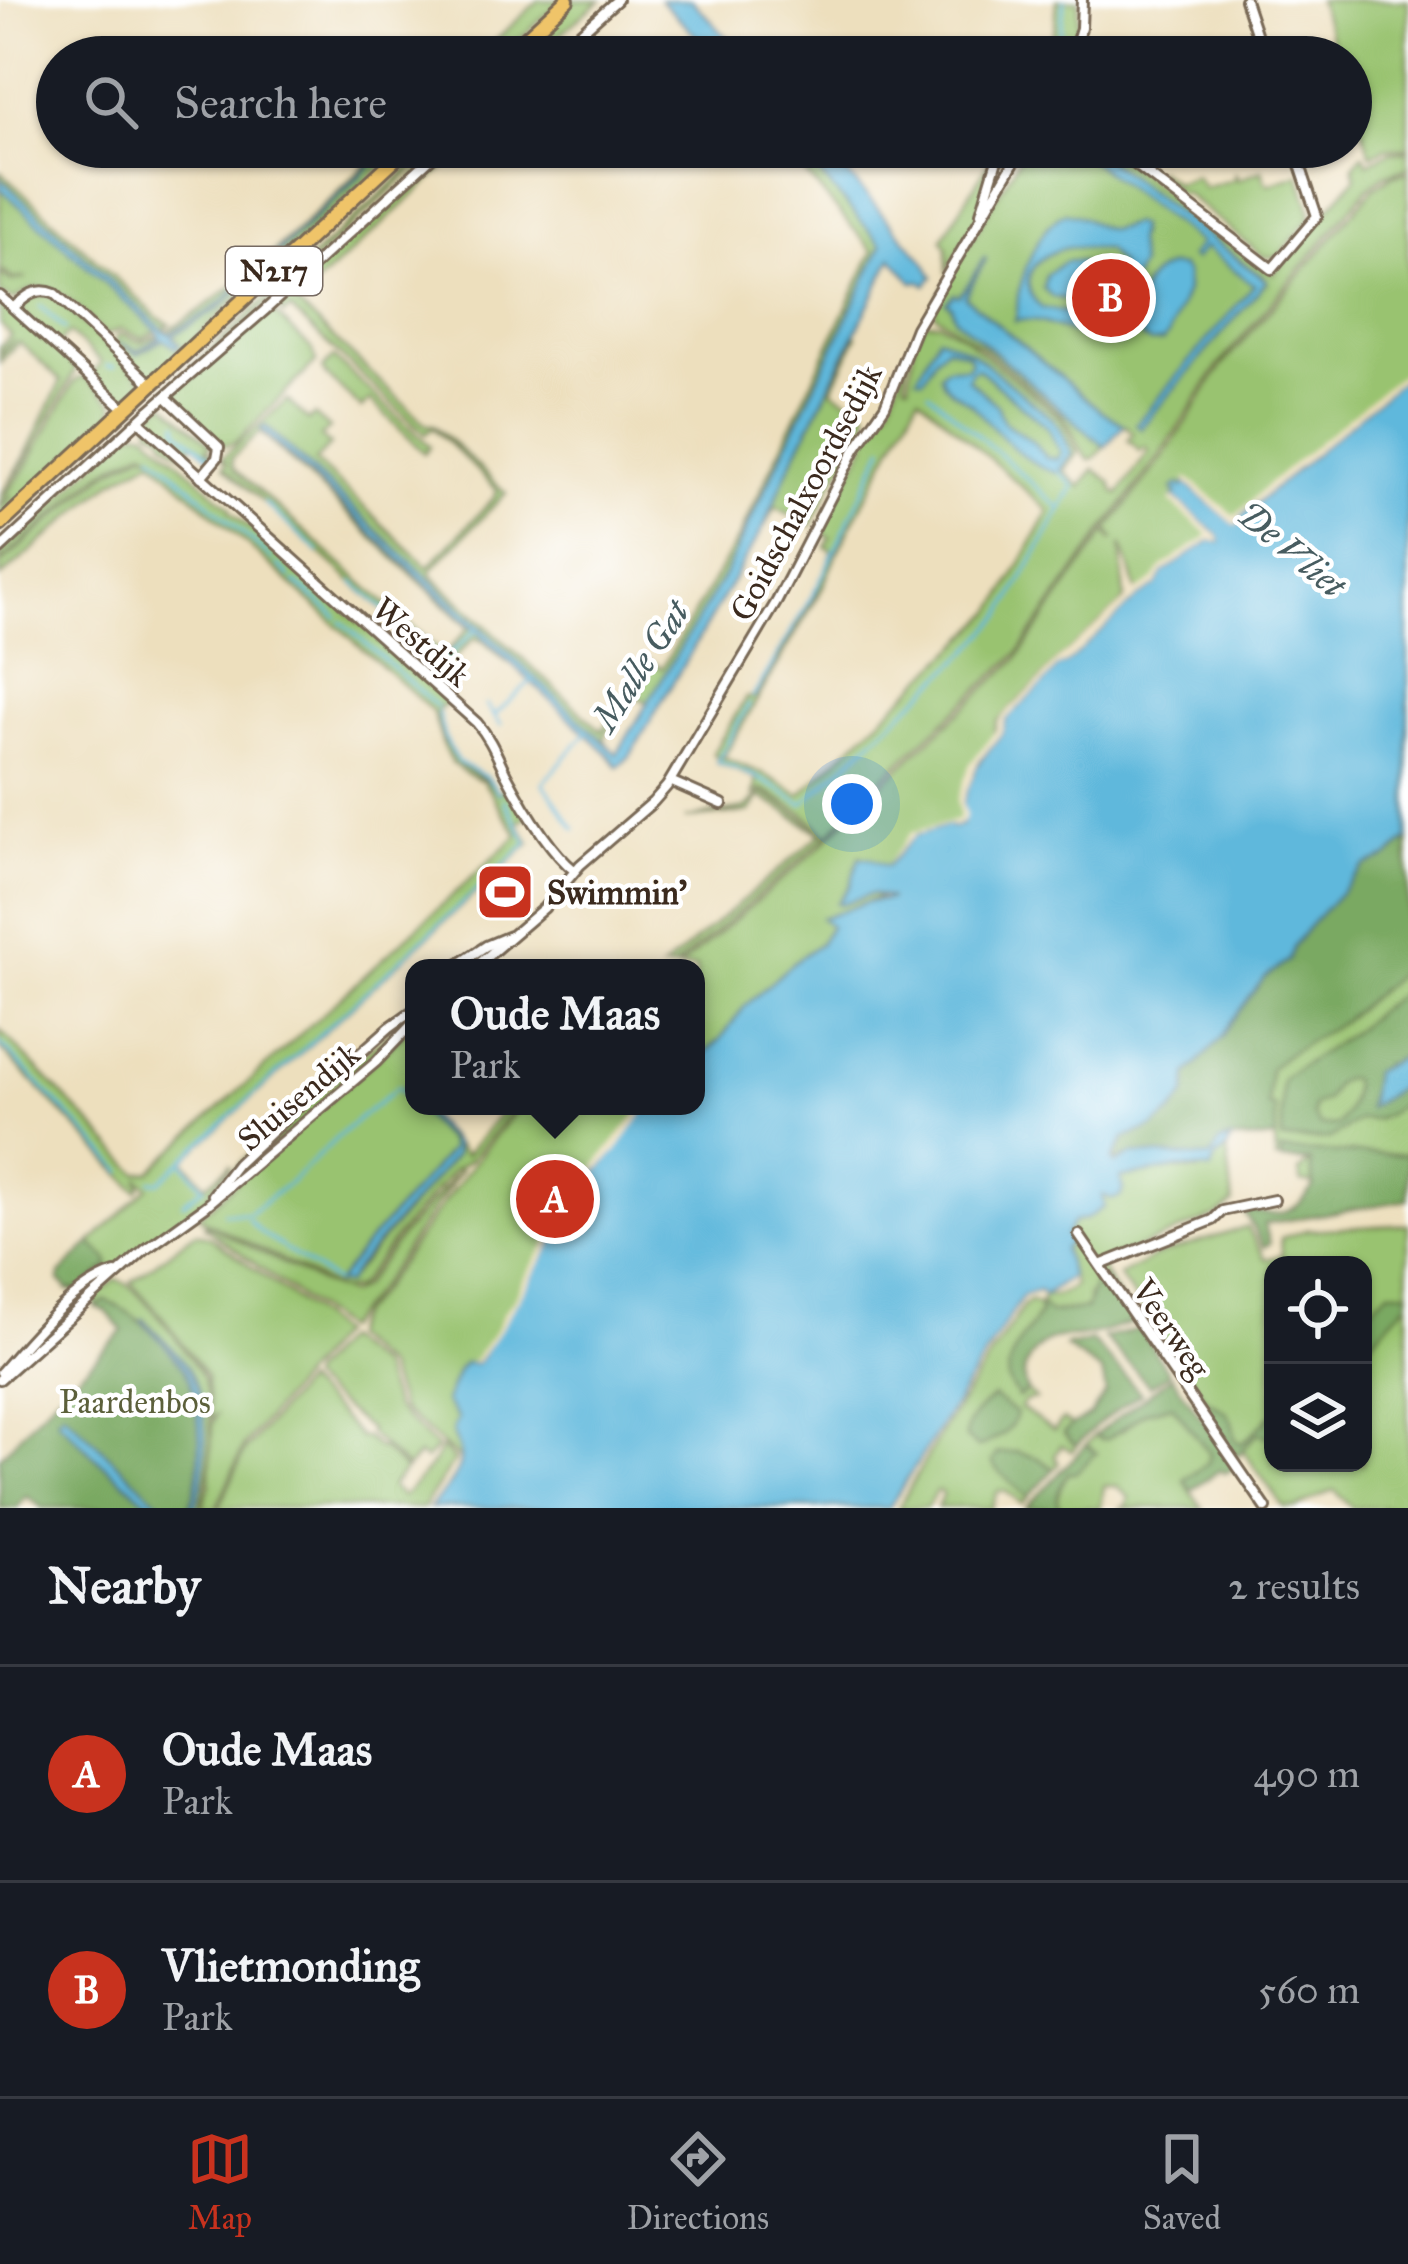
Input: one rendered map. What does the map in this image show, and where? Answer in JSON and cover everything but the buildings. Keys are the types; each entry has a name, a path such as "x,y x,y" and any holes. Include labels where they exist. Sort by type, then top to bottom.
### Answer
{"main road":[{"path":"528,36 567,0"},
{"name":"N217","path":"0,525 385,168"}],"street":[{"path":"576,36 616,0"},
{"path":"1079,36 1082,0"},
{"path":"1245,0 1257,36"},
{"path":"0,549 420,168"},
{"name":"Goidschalxoordsedijk","path":"979,223 995,168"},
{"name":"Goidschalxoordsedijk","path":"575,871 656,800 670,781 777,601 856,448 885,406 913,335 1012,168"},
{"path":"1140,168 1272,269 1317,216 1301,168"},
{"path":"13,308 29,294 51,292 147,380"},
{"path":"0,296 125,409"},
{"path":"169,400 219,447 218,457 201,477"},
{"name":"Westdijk","path":"139,421 477,723 529,812 575,871"},
{"path":"670,781 722,804"},
{"path":"485,959 551,901 575,871"},
{"path":"466,959 512,936"},
{"name":"Sluisendijk","path":"339,1072 405,1016"},
{"name":"Sluisendijk","path":"0,1376 376,1062 405,1031"},
{"name":"Sluisendijk","path":"210,1202 233,1168 319,1088"},
{"path":"1100,1265 1213,1220 1222,1210 1274,1200"},
{"name":"Veerweg","path":"1079,1235 1266,1508"},
{"path":"0,1376 73,1298 119,1272"}],"green space":[{"path":"539,0 562,0 523,36 500,36"},
{"path":"573,0 601,0 558,36 534,36"},
{"path":"1057,0 1079,0 1076,36 1052,36"},
{"path":"1318,0 1408,0 1408,148 1385,148 1372,154 1372,36 1330,36"},
{"path":"1408,151 1408,168 1384,175 1367,189 1218,366 1018,653 862,797 828,835 803,813 765,791 754,794 757,778 717,763 713,753 746,698 755,697 816,593 833,551 826,547 830,537 819,532 867,438 891,403 908,353 905,383 909,384 915,339 925,322 939,322 963,336 1062,419 1078,453 1064,471 1081,487 1094,469 1119,494 1149,451 1144,447 1140,451 1128,440 1133,434 1127,427 951,306 956,319 1105,447 1089,460 1062,415 981,346 935,314 935,302 1014,168 1105,168 1267,283 1118,168 1134,168 1273,274 1356,177 1354,168 1372,168 1372,161 1390,152","holes":["919,396 1049,511 992,613 800,795 723,758 822,589"]},
{"path":"366,168 205,315 218,309 369,168 380,168 151,379 114,345 117,335 140,342 161,337 137,351 119,342 140,353 164,339 179,345 174,335 199,318 166,333 0,178 0,171 170,324 165,327 168,331 254,268"},
{"path":"410,168 415,168 243,326 165,390"},
{"path":"424,168 444,168 296,303 506,493 431,575 602,731 647,659 662,668 740,535 873,251 800,168 815,168 882,244 727,570 648,703 628,698 604,738 609,748 266,426 262,430 511,662 474,638 446,666 224,467 227,463 222,458 287,400 308,420 315,415 329,429 321,437 330,445 315,461 428,567 497,490 433,428 425,434 290,309 283,315 277,305","holes":["260,432 469,628 444,655 233,468 232,458"]},
{"path":"985,168 991,168 977,220 947,270 942,239"},
{"path":"1158,170 1175,183 1195,176 1204,188 1234,179 1235,172 1238,180 1262,170 1270,184 1299,174 1311,217 1278,257 1264,257 1157,176"},
{"path":"1408,172 1408,377 1244,517 1138,596 1121,544 1125,598 1121,605 998,721 995,730 1008,720 970,779 966,820 886,866 862,857 891,893 824,918 859,945 467,1466 401,1409 386,1368 349,1337 358,1317 513,1115 705,1115 705,959 689,959 819,848 1017,659 1106,532 1114,539 1108,529 1165,455 1222,366 1374,188 1391,176"},
{"path":"0,188 157,331 141,338 121,329 105,335 76,306 50,290 34,289 14,300 0,294 0,273 10,281 27,278 13,279 0,269"},
{"path":"47,294 56,297 146,383 130,398 118,398 88,371 95,371 101,362 69,333 57,345 22,309 28,299"},
{"path":"0,303 75,371 23,466 0,496 61,381 19,342 0,362 14,340 0,353 11,335 0,324"},
{"path":"268,312 313,350 316,362 235,443 224,446 171,395"},
{"path":"856,334 832,390 866,409 862,434 811,526 776,507 764,527 789,468"},
{"path":"333,357 430,446 424,453 370,400 361,408 326,375 323,369"},
{"path":"80,378 114,403 113,415 0,520 0,509 12,496 0,505 0,501 24,471"},
{"path":"164,402 211,444 207,449 215,455 213,459 194,443 183,454 151,429 149,418"},
{"path":"137,430 147,432 450,704 437,713 450,751 498,793 510,785 528,816 518,823 530,843 184,1160 206,1185 231,1167 205,1203 77,1293 69,1290 82,1288 108,1260 91,1243 148,1187 139,1179 137,1191 0,1048 0,1030 138,1173 151,1171 518,835 483,781 452,763 432,711 152,459 112,482 0,578 0,565 108,472 144,452 153,454 145,449 107,469 0,562 0,554"},
{"path":"762,792 826,837 684,959 674,959 821,834 760,796 750,812 685,819 746,808"},
{"path":"1408,838 1408,1191 1345,1190 1301,1182 1299,1172 1309,1162 1276,1159 1275,1139 1119,1150"},
{"path":"1408,839 1408,966 1344,1020 1270,1069 1268,1106 1275,1107 1276,1139 1225,1140 1206,1158 1133,1154 1112,1163 1125,1138 1172,1113 1186,1094 1188,1073 1223,1036 1264,978 1289,960 1308,927 1364,866 1393,853"},
{"path":"1408,986 1408,1054 1376,1072 1368,1106 1408,1082 1408,1101 1376,1119 1358,1120 1330,1139 1282,1140 1285,1077 1351,1033","holes":["1352,1079 1341,1121 1337,1126 1320,1125 1313,1115 1314,1105 1327,1100 1336,1083"]},
{"path":"405,1019 405,1028 376,1059 216,1194 240,1163 321,1087 327,1092 350,1065"},
{"path":"405,1033 405,1090 401,1092 405,1115 423,1115 451,1149 336,1283 345,1283 451,1160 455,1144 465,1155 499,1115 508,1115 471,1159 453,1171 353,1289 340,1290 199,1216"},
{"path":"1227,1149 1233,1203 1219,1215 1100,1263 1106,1277 1089,1295 1087,1309 1040,1313 1015,1352 1013,1384 1019,1397 1027,1391 1035,1399 1025,1401 1021,1408 1054,1431 1063,1419 1072,1425 1064,1433 1076,1446 1072,1451 1061,1445 1054,1469 1017,1452 1011,1480 1028,1497 1022,1504 998,1491 991,1508 937,1508 943,1494 936,1491 927,1508 898,1508 1023,1307 1029,1301 1039,1305 1044,1296 1052,1297 1074,1285 1063,1249 1073,1222 1086,1219 1103,1195 1123,1189 1118,1178 1166,1169 1200,1171"},
{"path":"1280,1151 1408,1155 1408,1200 1264,1224 1270,1243 1264,1247 1244,1212 1287,1212 1314,1186 1310,1161 1282,1160"},
{"path":"461,1169 381,1284 343,1329 204,1226 349,1294 362,1287"},
{"path":"1408,1224 1408,1508 1352,1508 1334,1490 1296,1508 1284,1508 1119,1276 1158,1255 1247,1227 1264,1256 1264,1472 1372,1472 1372,1256 1278,1256 1282,1255 1281,1238 1306,1230"},
{"path":"196,1232 211,1237 338,1334 245,1444 216,1508 203,1508 210,1484 216,1415 211,1418 206,1376 131,1282"},
{"path":"91,1243 109,1266 82,1288 69,1290 60,1274"},
{"path":"1106,1277 1136,1322 1048,1341 1027,1363 1027,1391 1018,1397 1008,1380 1010,1363 1040,1313 1039,1306 1049,1313 1087,1309 1094,1283"},
{"path":"116,1279 151,1307 203,1378 210,1443 200,1508 194,1508 199,1498 177,1354 144,1319 140,1322 108,1301 96,1307 94,1299"},
{"path":"1389,1291 1408,1291 1408,1302 1372,1340 1372,1307"},
{"name":"Paardenbos","path":"104,1301 128,1312 151,1331 188,1376 197,1405 200,1442 197,1480 188,1508 165,1508 64,1413 58,1419 93,1456 156,1508 42,1508 27,1496 17,1508 0,1508 0,1457 123,1331 106,1311 96,1307"},
{"path":"1140,1329 1169,1373 1150,1386 1104,1338"},
{"path":"342,1339 380,1368 395,1408 435,1446 425,1460 418,1455 407,1468 369,1429 308,1380"},
{"path":"1092,1341 1141,1393 1076,1446 1064,1433 1090,1415 1106,1392 1102,1372 1065,1347"},
{"path":"1172,1376 1236,1467 1225,1473 1220,1470 1191,1491 1184,1480 1208,1463 1210,1454 1172,1405 1145,1412 1108,1439 1095,1435"},
{"path":"303,1383 360,1438 381,1448 405,1470 391,1486 402,1497 430,1467 441,1447 454,1461 423,1508 219,1508 246,1449"},
{"path":"1196,1390 1227,1413 1240,1443 1264,1422 1264,1436 1257,1434 1237,1457 1193,1393"},
{"path":"993,1397 1016,1413 1014,1420 1002,1435 978,1447 966,1438 968,1426"},
{"path":"1173,1405 1210,1454 1189,1489 1203,1508 1122,1508 1129,1497 1116,1486 1104,1486 1101,1508 1059,1507 1063,1482 1092,1449 1086,1445 1095,1435 1102,1439 1145,1412"},
{"path":"1086,1445 1097,1453 1075,1473 1068,1473 1058,1494 1061,1508 1026,1508"},
{"path":"1017,1452 1054,1469 1028,1497 992,1462 998,1453"}],"water":[{"path":"660,0 692,0 725,36 696,36"},
{"path":"369,168 218,309 174,335 180,345 176,348 164,339 137,354 118,342 138,351 160,338 157,331 0,188 0,178 164,331 170,334 222,302"},
{"path":"814,168 842,168 933,277 926,285 913,282 892,258 764,527 630,756 618,767 261,429 265,426 617,754 727,570 882,245"},
{"path":"1101,168 1118,168 1267,281 1141,428 1136,424 1254,285 1205,247 1194,260 1190,257 1200,243"},
{"path":"1064,213 1104,228 1132,223 1139,227 1140,265 1125,299 1129,334 1122,343 1039,322 1015,321 1030,258","holes":["1076,247 1107,250 1119,265 1120,288 1119,313 1110,331 1085,333 1066,312 1042,308 1033,297 1029,276 1042,259"]},
{"path":"984,258 965,297 1124,425 1105,447 955,318 946,302 965,289"},
{"path":"1066,261 1081,262 1106,298 1109,313 1102,323 1086,324 1072,300 1053,297 1043,288 1046,275"},
{"path":"1170,266 1186,273 1186,291 1168,336 1151,343 1142,338 1141,295 1150,278"},
{"path":"938,336 972,352 1053,419 1072,454 1058,473 1045,469 1013,447 947,386 942,371 967,367 968,354 946,346 923,379 917,377","holes":["977,368 1047,427 1061,452 1058,459 1046,457 1003,420 997,405 968,379 971,371"]},
{"name":"De Vliet","path":"1408,374 1408,839 1388,857 1365,866 1308,927 1289,960 1264,978 1223,1036 1188,1074 1186,1094 1172,1113 1152,1128 1125,1138 1112,1160 1115,1164 1133,1154 1206,1158 1220,1143 1231,1140 1211,1170 1179,1168 1120,1178 1121,1196 1102,1195 1104,1207 1073,1222 1065,1235 1070,1241 1063,1249 1071,1277 1044,1296 1039,1291 1023,1296 889,1508 429,1508 450,1484 460,1463 452,1434 458,1419 445,1402 458,1370 464,1363 479,1360 596,1172 640,1115 705,1115 705,1053 745,1006 819,944 830,926 821,918 866,902 891,899 872,894 837,903 850,886 859,858 887,866 915,835 962,824 962,803 976,767 1006,719 1057,667 1156,585 1163,572 1210,540 1220,542 1173,497 1178,484 1186,483 1235,524 1240,524 1241,516"},
{"path":"1408,1054 1408,1082 1368,1108 1373,1072"},
{"path":"423,1115 428,1115 455,1144 455,1155 346,1284 336,1283 451,1149"},
{"path":"143,1319 183,1361 198,1390 204,1461 194,1508 189,1508 198,1481 200,1444 193,1392 180,1363"},
{"path":"63,1412 165,1508 156,1508 96,1458 57,1419"}],"pier":[{"path":"1408,368 1408,374 1241,515 1240,524 1235,525 1186,483 1186,477 1235,516"},
{"path":"1173,497 1220,542 1209,540 1163,572 1156,585 1057,667 1005,720 1002,732 978,762 962,803 963,822 915,835 886,866 911,833 958,820 957,802 970,764 1003,716 1054,663 1154,580 1161,568 1206,537 1170,502"},
{"path":"636,1115 642,1115 596,1172 498,1333 477,1362 468,1362 496,1329 594,1168"}],"waterway":[{"path":"1060,36 1064,0"},
{"path":"40,306 65,329"},
{"path":"107,366 114,367"},
{"path":"929,392 1060,508"},
{"path":"178,423 179,430 211,457"},
{"path":"753,697 818,585 884,447"},
{"path":"153,453 273,560"},
{"path":"749,704 717,762 757,777 803,804 1002,616 1074,486 1056,468"},
{"path":"264,503 319,552"},
{"path":"277,564 290,577"},
{"path":"295,582 337,617"},
{"path":"353,582 442,661 476,630"},
{"path":"341,621 437,707"},
{"path":"494,716 532,680"},
{"path":"486,705 501,725"},
{"path":"438,712 458,762 487,777 499,793"},
{"name":"Malle Gat","path":"575,829 543,783 587,732"},
{"path":"182,1161 528,843 504,800"},
{"path":"396,1016 405,1008"},
{"path":"0,1043 123,1172"},
{"path":"395,1089 404,1094"},
{"path":"224,1212 248,1214 392,1092"},
{"path":"151,1181 159,1182 182,1161 204,1188"},
{"path":"183,1203 201,1189"},
{"path":"248,1219 261,1233 335,1282"}],"place":[{"name":"Vlietmonding","path":"1111,298"},
{"name":"Swimmin'","path":"505,892"},
{"name":"Oude Maas","path":"555,1199"}]}
